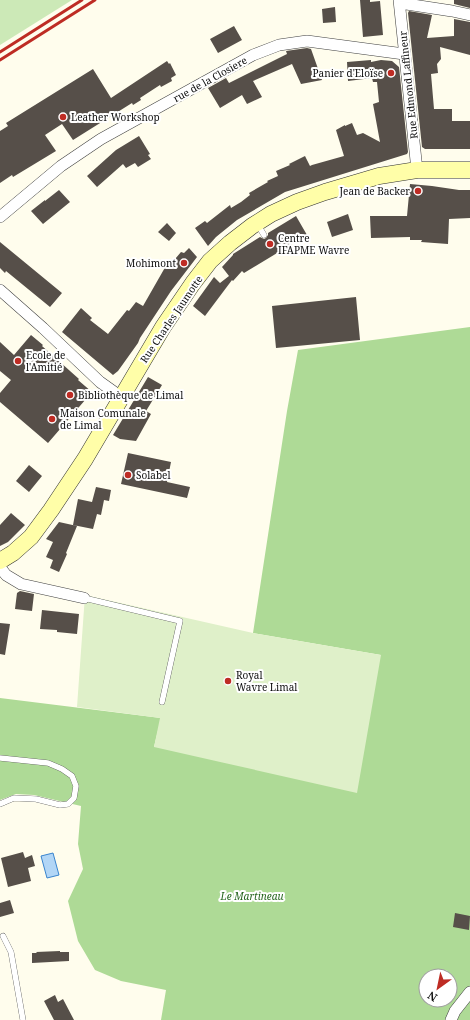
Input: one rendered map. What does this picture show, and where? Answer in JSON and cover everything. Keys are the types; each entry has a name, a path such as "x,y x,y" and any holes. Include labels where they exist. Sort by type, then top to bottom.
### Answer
{"main road":[{"name":"Rue Charles Jaumotte","path":"0,562 31,537 74,476 163,327 210,261 230,243 260,229 272,214 297,202 325,192 379,176 417,170 470,170"}],"street":[{"path":"399,2 470,15"},
{"name":"Rue Edmond Laffineur","path":"399,2 417,170"},
{"name":"rue de la Closiere","path":"0,217 61,166 101,139 253,55 278,45 307,41 404,54"},
{"path":"0,290 100,382 121,397"},
{"path":"0,567 6,575 21,584 84,598"},
{"path":"451,1020 455,1011 470,992"}],"lane":[{"path":"84,598 180,621 162,702"},
{"path":"0,758 48,763 62,769 72,776 76,786 74,798 68,804 60,805 36,799 14,798 0,804"},
{"path":"3,936 11,952 23,1020"}],"green space":[{"path":"0,0 72,0 0,45"},
{"name":"Le Martineau","path":"470,327 470,1020 161,1020 166,990 121,981 95,970 78,941 68,901 83,869 78,844 81,806 34,795 16,794 0,800 0,698 161,718 154,747 381,655 253,633 287,411 298,350"},
{"name":"Royal Wavre Limal","path":"85,595 253,633 381,655 357,793 154,747 160,718 77,707"}],"water":[{"path":"53,853 59,875 47,878 41,856"}],"building":[{"path":"360,0 370,0 370,2 380,1 383,35 363,37"},
{"path":"454,0 470,0 470,8 454,4"},
{"path":"335,7 336,22 323,23 322,9"},
{"path":"409,11 432,15 427,38 454,36 454,19 470,22 470,55 440,47 441,59 437,64 438,73 431,74 434,109 452,109 452,121 470,121 470,149 425,149 422,147"},
{"path":"234,26 242,40 218,53 210,39"},
{"path":"307,48 311,49 322,80 301,84 292,64 253,81 262,97 247,104 242,95 220,108 208,88 226,78 229,83 287,54 286,51"},
{"path":"371,60 371,62 381,60 392,61 399,67 407,154 285,192 237,220 216,237 208,246 195,228 205,221 207,223 230,205 231,208 241,202 250,195 249,193 268,182 267,181 278,176 276,171 305,156 310,166 344,156 336,130 352,123 357,135 363,133 380,142 373,104 379,102 377,82 373,82 372,78 348,81 347,62"},
{"name":"Leather Workshop","path":"167,61 169,64 170,63 176,75 171,78 172,81 161,87 160,85 140,98 141,100 133,105 132,103 73,140 62,124 45,135 56,151 13,177 12,175 0,183 0,131 8,126 6,123 93,69 111,98"},
{"path":"139,136 150,154 148,155 151,159 138,167 135,163 126,168 123,164 97,187 87,176 116,150"},
{"path":"410,184 470,190 470,218 449,219 448,244 421,242 422,240 410,240 410,237 371,238 370,216 407,216"},
{"path":"59,190 70,202 43,224 31,211"},
{"path":"348,214 353,230 332,237 327,222"},
{"name":"Centre IFAPME Wavre","path":"296,216 307,235 244,273 242,271 233,281 232,280 205,316 193,306 214,277 220,283 229,276 222,267 233,254 260,237 264,239 266,238 268,233"},
{"path":"167,223 176,233 169,241 158,232"},
{"path":"0,242 62,293 50,307 6,271 5,273 0,268"},
{"path":"189,248 197,257 171,291 138,343 118,371 113,375 62,332 81,308 92,318 90,320 108,334 127,310 129,311 136,302 143,306 167,264 170,265 181,252 184,253"},
{"path":"356,297 360,340 276,348 272,306"},
{"path":"31,335 92,392 48,443 0,402 0,393 11,380 0,371 0,342 14,355"},
{"path":"148,377 162,385 146,411 151,414 136,441 120,439 113,435"},
{"path":"128,453 171,462 167,482 190,487 187,498 121,484"},
{"path":"29,465 42,476 29,492 16,481"},
{"path":"96,487 111,490 109,501 104,500 101,515 97,514 93,529 73,525 78,499 92,502"},
{"path":"11,513 25,525 8,542 0,546 0,525"},
{"path":"59,522 77,526 59,572 50,568 53,560 46,557 53,542 46,539"},
{"path":"20,591 34,594 32,611 15,609 17,593"},
{"path":"42,610 79,614 77,634 57,632 57,630 40,629"},
{"path":"0,623 10,624 5,655 0,654"},
{"path":"23,852 25,858 32,855 35,866 28,868 31,881 8,887 1,858"},
{"path":"10,900 14,913 0,917 0,903"},
{"path":"455,913 470,916 469,930 453,927"},
{"path":"60,951 69,952 69,961 32,963 32,953"},
{"path":"55,995 58,1002 63,999 74,1020 54,1020 44,1001"}],"railway":[{"path":"0,52 82,0"},
{"path":"0,60 95,0"}],"place":[{"name":"Panier d'Eloïse","path":"391,73"},
{"name":"Leather Workshop","path":"63,117"},
{"name":"Jean de Backer","path":"418,191"},
{"name":"Centre IFAPME Wavre","path":"270,244"},
{"name":"Mohimont","path":"184,263"},
{"name":"Ecole de l'Amitié","path":"18,361"},
{"name":"Bibliothèque de Limal","path":"70,395"},
{"name":"Maison Comunale de Limal","path":"52,419"},
{"name":"Solabel","path":"128,475"},
{"name":"Royal Wavre Limal","path":"228,681"}]}
